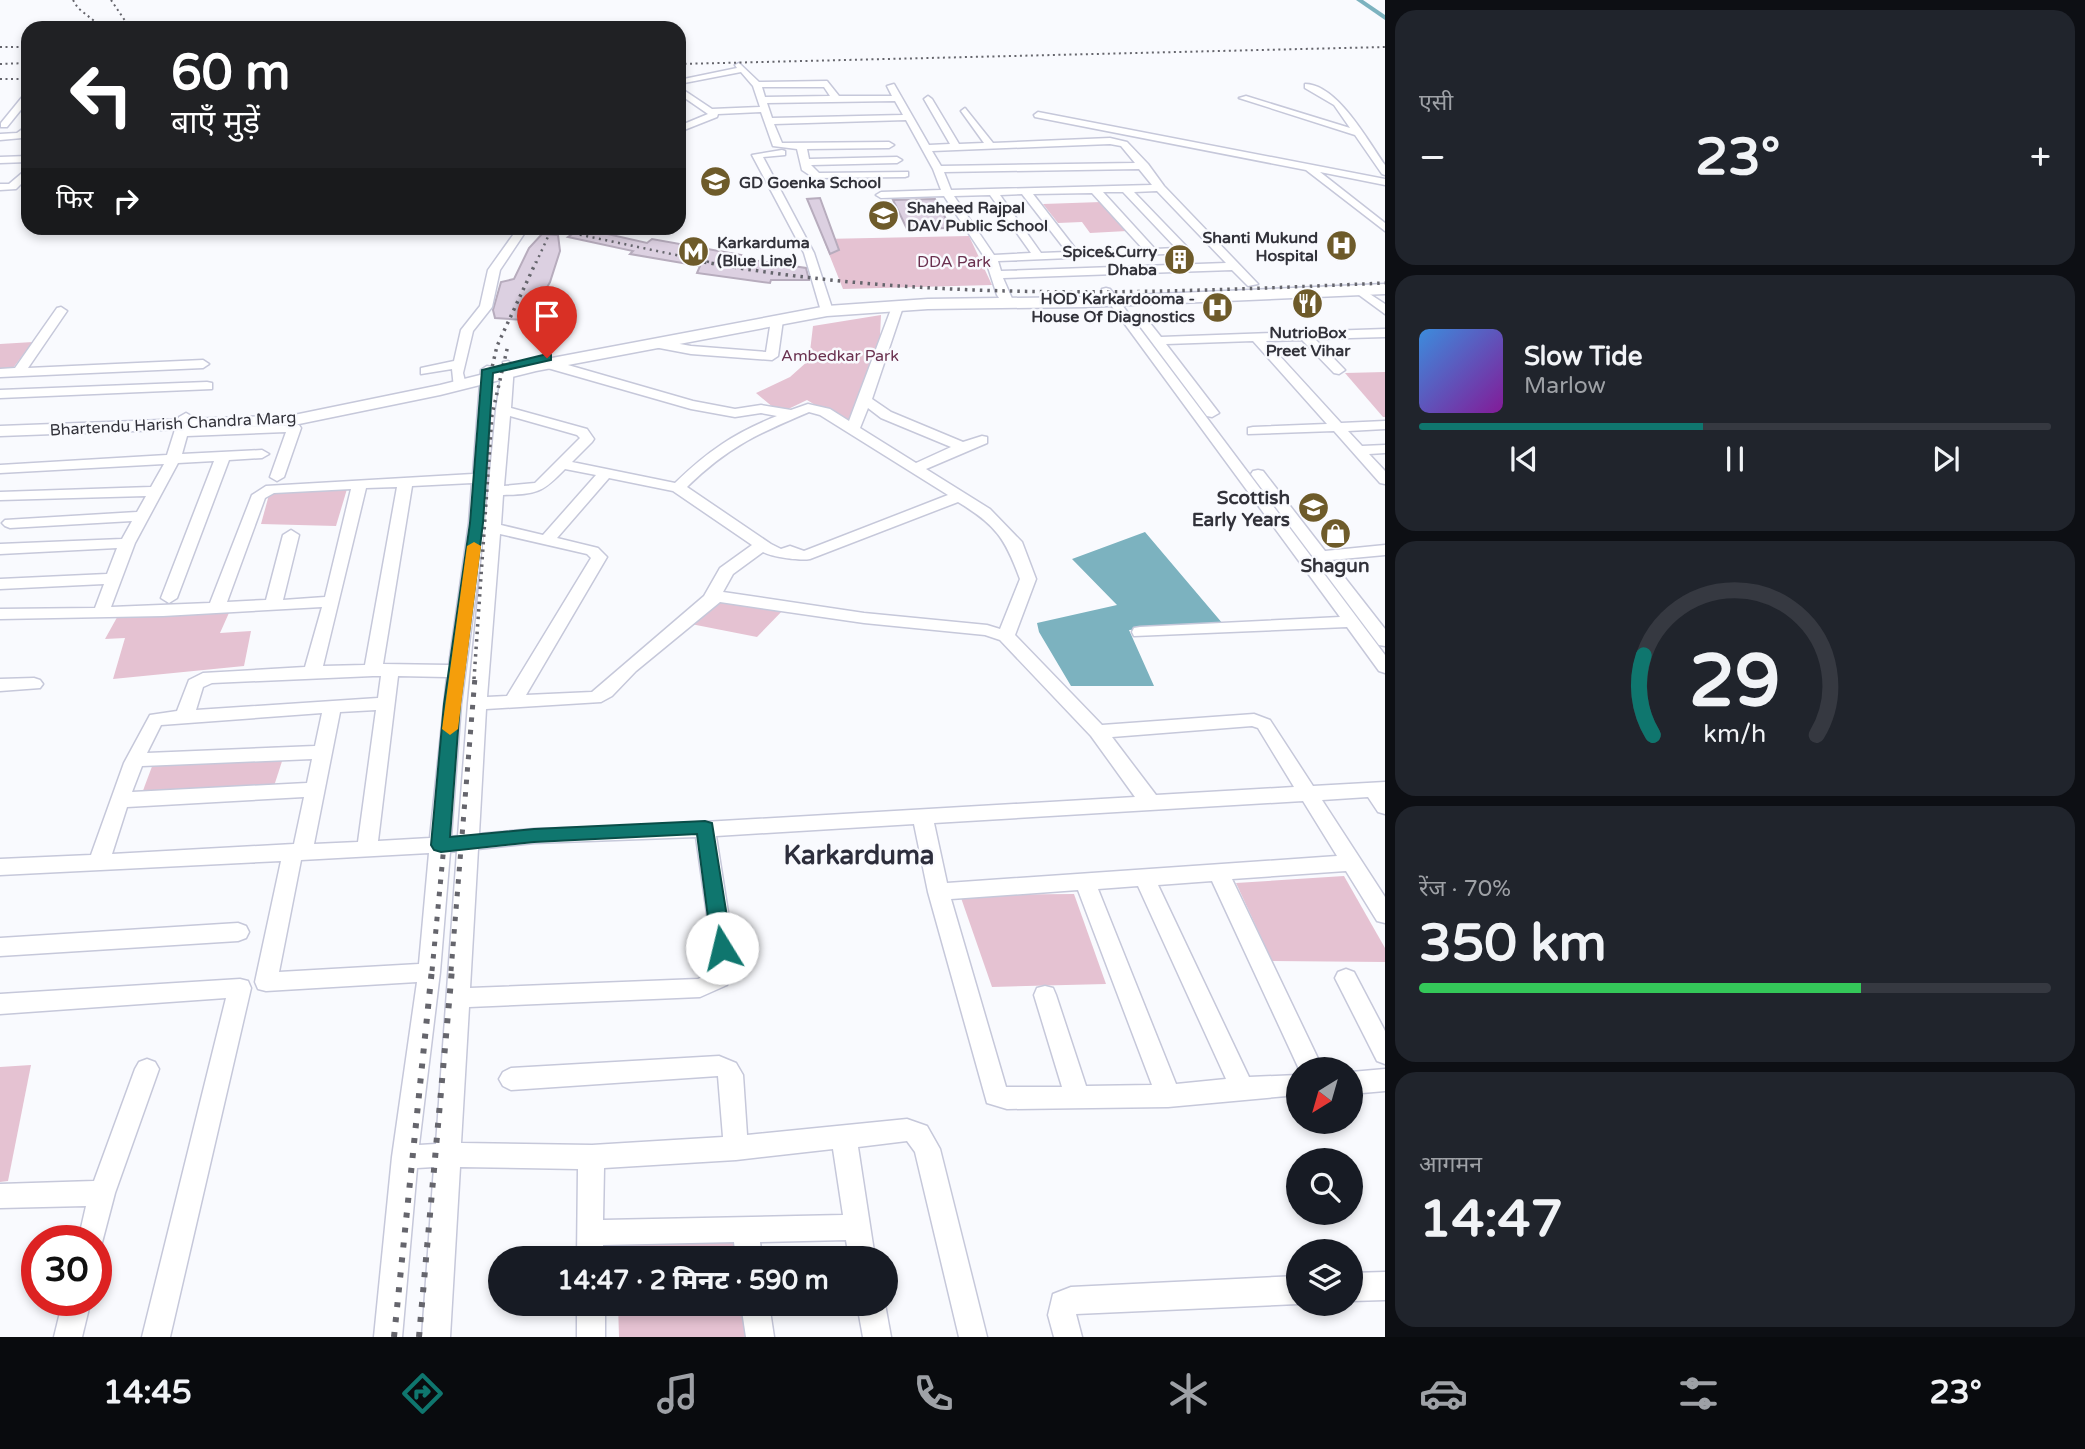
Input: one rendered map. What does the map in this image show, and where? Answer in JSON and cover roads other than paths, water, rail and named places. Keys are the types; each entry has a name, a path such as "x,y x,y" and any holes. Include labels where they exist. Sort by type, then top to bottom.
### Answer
{"main road":[{"name":"Bhartendu Harish Chandra Marg","path":"1116,295 1252,284 1385,278"},
{"name":"Bhartendu Harish Chandra Marg","path":"497,372 766,315 825,309 1116,295 1385,289"},
{"name":"Bhartendu Harish Chandra Marg","path":"0,431 184,425 281,414 459,375 549,364 825,309 1006,299"},
{"name":"Bhartendu Harish Chandra Marg","path":"0,424 184,425"}],"street":[{"path":"686,80 741,67 757,85 776,144 782,153"},
{"path":"757,85 827,84 836,99"},
{"path":"891,86 938,169 947,192 991,258 1006,299"},
{"path":"1308,86 1337,103 1385,172"},
{"path":"686,95 714,114 686,126"},
{"path":"1243,98 1356,133"},
{"path":"767,111 836,99 903,108"},
{"path":"928,99 956,147"},
{"path":"2,125 21,104"},
{"path":"767,111 875,118 903,108"},
{"path":"709,112 903,108"},
{"path":"965,111 990,145"},
{"path":"1038,115 1385,182"},
{"path":"875,118 905,174 911,194"},
{"path":"2,125 21,126"},
{"path":"0,137 21,134"},
{"path":"925,148 1110,141 1124,144 1145,166 1160,188 1252,284"},
{"path":"0,146 21,145"},
{"path":"825,309 809,253 757,155 782,153 801,145 889,145"},
{"path":"801,145 807,170 817,176 905,174"},
{"path":"931,159 1134,155"},
{"path":"0,160 21,159"},
{"path":"805,162 897,160"},
{"path":"938,169 1145,166"},
{"path":"1309,168 1385,228"},
{"path":"1007,181 1153,177"},
{"path":"0,198 21,178"},
{"path":"0,187 12,187"},
{"path":"991,258 1185,250 1124,187"},
{"path":"1093,188 1152,252"},
{"path":"881,195 1160,188"},
{"path":"1024,190 1075,255"},
{"path":"992,191 1038,256"},
{"path":"426,371 459,375 467,330 486,307 494,270 518,235"},
{"path":"997,275 1236,266"},
{"path":"1359,289 1385,310"},
{"path":"1116,295 1158,341 1385,641"},
{"path":"1116,295 1385,667"},
{"path":"853,428 897,307"},
{"path":"19,372 61,311"},
{"path":"658,344 691,350 772,356 776,320"},
{"path":"1158,341 1385,333"},
{"path":"1305,335 1339,370"},
{"path":"1257,338 1385,480"},
{"path":"0,373 203,363"},
{"path":"549,364 691,405 735,413 761,409 791,414"},
{"path":"436,1337 477,703 503,410 497,372"},
{"path":"388,1337 405,1157 429,972 452,704 480,478 497,372"},
{"path":"0,394 207,386"},
{"path":"864,400 886,415 963,447"},
{"path":"678,488 705,462 745,434 808,408 817,409 853,428 985,512 1014,542 1028,579 1006,636"},
{"path":"497,491 534,489 563,464 587,436 503,410"},
{"path":"102,611 127,543 173,460 184,425 294,428 277,477"},
{"path":"1253,431 1385,425"},
{"path":"876,443 917,428"},
{"path":"916,468 982,440"},
{"path":"1359,450 1385,449"},
{"path":"0,468 262,454"},
{"path":"169,597 223,457"},
{"path":"563,464 678,488 719,514 761,546 779,554 790,551 804,556 960,496"},
{"path":"547,540 606,473"},
{"path":"216,608 260,495 271,489 480,478"},
{"path":"367,847 385,703 382,671 405,482"},
{"path":"312,673 360,484"},
{"path":"0,496 156,491"},
{"path":"10,523 142,516"},
{"path":"494,528 592,551 599,557 512,702"},
{"path":"274,605 291,536"},
{"path":"0,548 127,543"},
{"path":"477,703 595,698 606,692 630,667 711,599 726,570 761,546"},
{"path":"1320,556 1385,550"},
{"path":"0,584 114,579"},
{"path":"711,599 735,597 864,618 987,630 1006,636 1098,732 1150,802"},
{"path":"0,614 163,612 332,602"},
{"path":"1140,632 1352,622"},
{"path":"185,716 191,691 204,678 458,671"},
{"path":"0,685 34,684"},
{"path":"99,861 152,722 162,717 385,703"},
{"path":"332,707 315,789 266,982 429,972"},
{"path":"1098,732 1257,720 1264,724 1385,915"},
{"path":"136,760 323,752"},
{"path":"121,800 315,789"},
{"path":"0,867 441,845 534,836 1308,792 1379,789 1385,807"},
{"path":"922,814 938,892 996,1095 1007,1098 1168,1096 1242,1087 1286,1085"},
{"path":"457,999 699,988 719,979 725,963 705,827"},
{"path":"938,892 1353,863"},
{"path":"1219,873 1305,1057"},
{"path":"1145,878 1242,1087"},
{"path":"1085,882 1168,1096"},
{"path":"0,947 238,932"},
{"path":"1346,978 1385,1054"},
{"path":"0,1004 240,988 156,1337"},
{"path":"1045,995 1077,1097"},
{"path":"510,1079 719,1066 728,1070 731,1075 736,1149"},
{"path":"95,1225 102,1193 147,1069"},
{"path":"1363,1082 1385,1080"},
{"path":"405,1157 446,1154 592,1157 736,1149 907,1130 918,1134 926,1149 973,1337"},
{"path":"844,1136 860,1246"},
{"path":"592,1157 590,1245 745,1230 856,1227"},
{"path":"0,1196 102,1193"},
{"path":"745,1230 747,1246"},
{"path":"1363,1287 1385,1286"},
{"path":"1068,1337 1062,1315 1063,1304 1071,1301 1286,1291"},
{"path":"68,1337 73,1316"},
{"path":"591,1316 591,1337"},
{"path":"757,1316 760,1337"},
{"path":"873,1316 877,1337"}],"water":[{"path":"1145,532 1223,624 1129,630 1154,686 1071,686 1039,632 1037,623 1117,605 1072,559"}],"waterway":[{"path":"1359,0 1385,18"}],"railway":[{"path":"73,0 78,8 94,21"},
{"path":"111,0 125,21"},
{"path":"0,47 21,47"},
{"path":"686,64 1385,47"},
{"path":"0,64 21,63"},
{"path":"0,79 21,79"},
{"path":"536,263 549,235"},
{"path":"581,235 714,263"},
{"path":"459,679 481,415 497,346 536,262"},
{"path":"704,262 874,284 1044,292 1214,290 1385,283"},
{"path":"474,679 492,415 508,345"},
{"path":"432,971 460,677"},
{"path":"451,971 475,677"},
{"path":"394,1337 432,969"},
{"path":"419,1337 452,969"}],"place":[{"name":"GD Goenka School","path":"716,182"},
{"name":"Shaheed Rajpal DAV Public School","path":"884,216"},
{"name":"Shanti Mukund Hospital","path":"1341,246"},
{"name":"Karkarduma (Blue Line)","path":"694,251"},
{"name":"Spice&Curry Dhaba","path":"1180,260"},
{"name":"NutrioBox Preet Vihar","path":"1308,303"},
{"name":"HOD Karkardooma - House Of Diagnostics","path":"1218,307"},
{"name":"Scottish Early Years","path":"1313,508"},
{"name":"Shagun","path":"1335,534"}],"district":[{"name":"Karkarduma","path":"859,855"}],"park label":[{"name":"DDA Park","path":"954,261"},
{"name":"Ambedkar Park","path":"840,355"}]}
